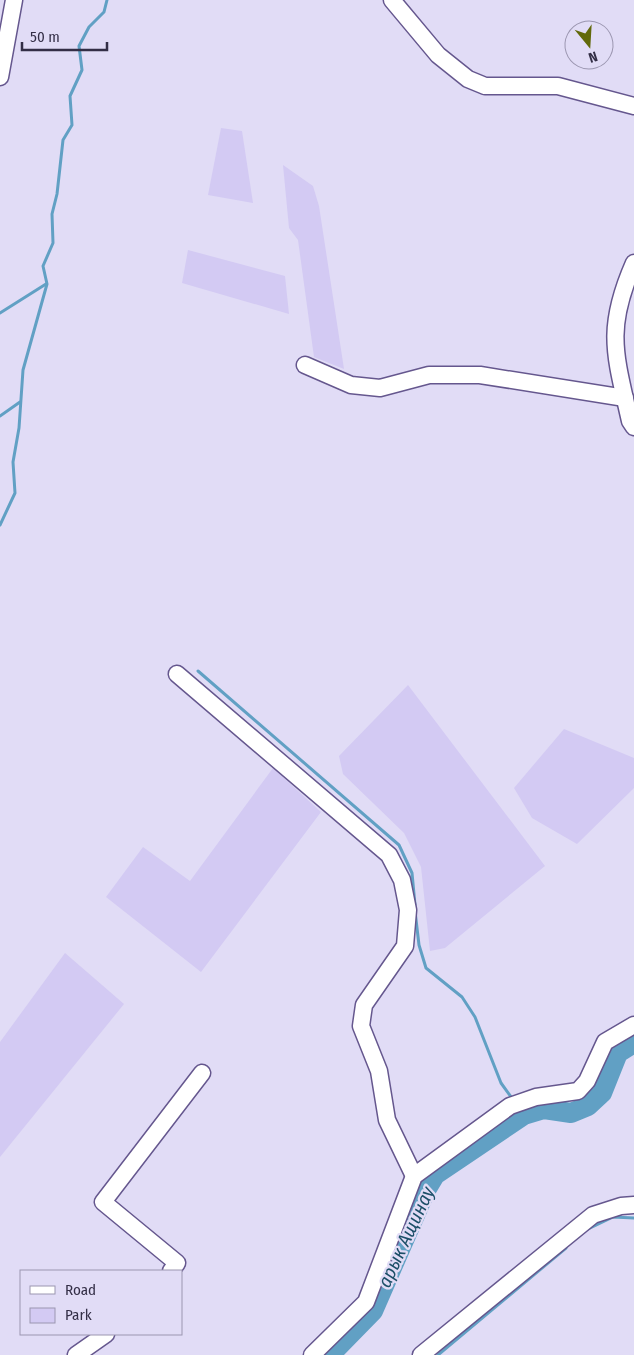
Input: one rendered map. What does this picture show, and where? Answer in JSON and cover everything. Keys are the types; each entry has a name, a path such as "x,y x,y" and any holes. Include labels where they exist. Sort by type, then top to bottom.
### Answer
{"street":[{"path":"0,77 14,0"},
{"path":"392,0 438,55 468,79 485,86 558,86 634,106"},
{"path":"634,263 621,293 614,324 616,358 634,427"},
{"path":"305,365 351,385 380,388 429,375 480,375 625,398"},
{"path":"177,674 389,855 402,880 408,910 405,946 364,1005 361,1026 378,1071 387,1120 414,1176"},
{"path":"312,1355 366,1302 414,1176 510,1106 536,1098 578,1091 587,1081 605,1042 634,1025"},
{"path":"172,1270 177,1263 103,1202 202,1073"},
{"path":"421,1355 593,1215 620,1206 634,1205"},
{"path":"76,1355 105,1335"}],"green space":[{"path":"221,128 242,131 253,203 208,195"},
{"path":"283,165 313,186 319,206 344,369 314,357 298,240 289,228"},
{"path":"188,250 285,276 289,314 182,283"},
{"path":"408,685 545,866 445,948 430,951 421,867 404,833 343,774 339,756"},
{"path":"564,729 634,758 634,788 577,844 532,818 514,788"},
{"path":"273,768 321,812 201,972 106,897 143,847 190,881"},
{"path":"65,953 124,1004 0,1157 0,1042"}],"waterway":[{"path":"0,525 15,493 13,462 19,428 23,370 47,284 43,266 53,243 52,214 57,194 63,140 72,125 70,96 82,70 79,46 89,27 104,12 107,0"},
{"path":"0,313 46,284"},
{"path":"0,416 20,402"},
{"path":"198,671 399,845 412,873 415,905"},
{"path":"415,911 419,945 426,968 462,997 475,1017 501,1083 514,1101"},
{"name":"арык Ащинау","path":"330,1355 373,1311 426,1190 435,1175 524,1115 544,1109 571,1113 588,1106 602,1093 618,1053 634,1043"},
{"path":"519,1108 524,1115"},
{"path":"588,1229 613,1217 634,1218"},
{"path":"438,1355 566,1248"}]}
